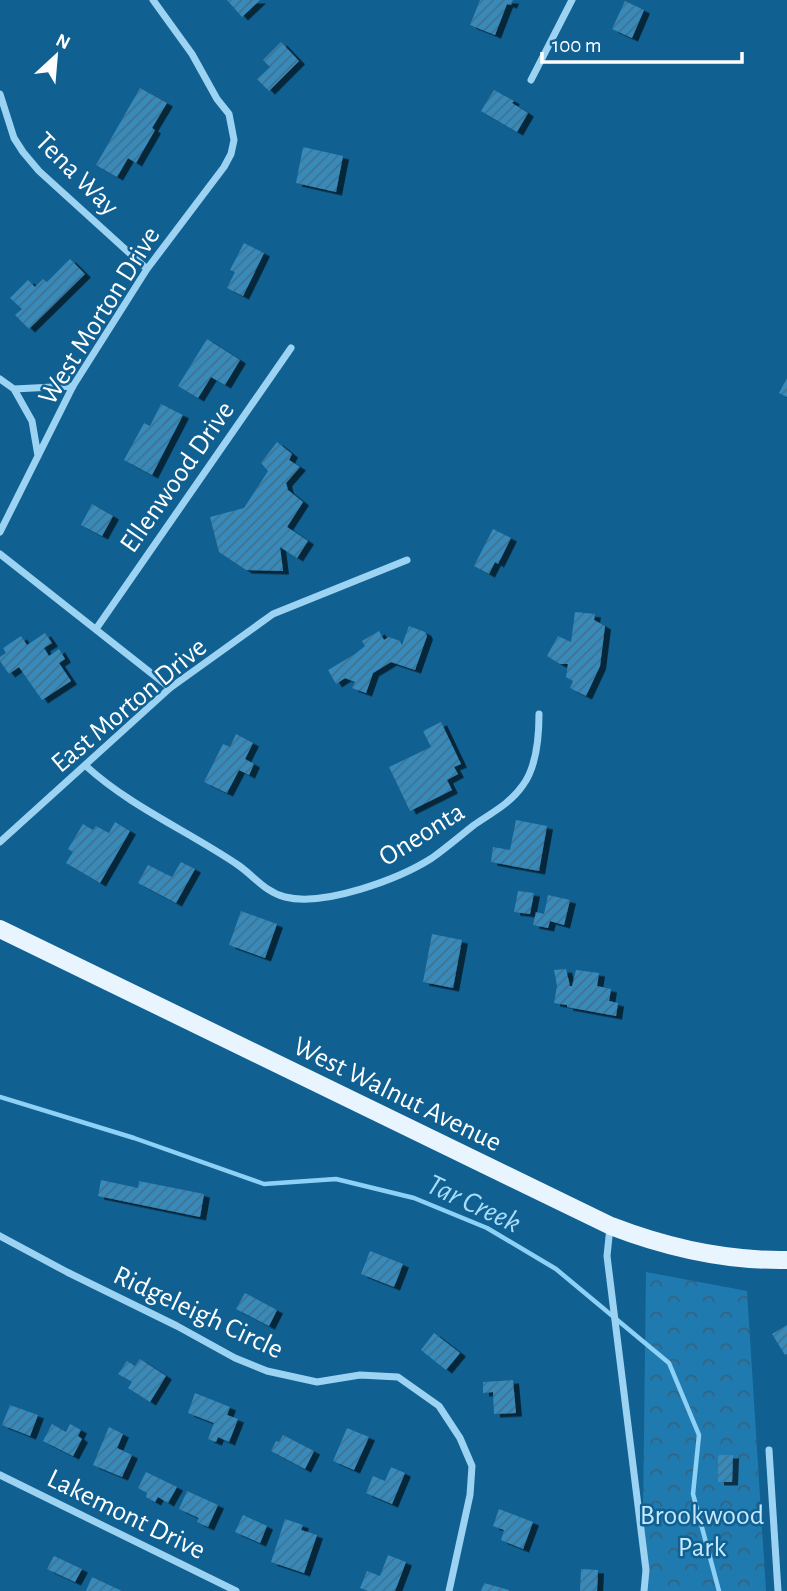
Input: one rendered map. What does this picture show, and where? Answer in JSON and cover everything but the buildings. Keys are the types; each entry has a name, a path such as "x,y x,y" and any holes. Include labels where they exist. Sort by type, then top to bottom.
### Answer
{"main road":[{"name":"West Walnut Avenue","path":"0,929 611,1226 672,1247 708,1254 787,1260"}],"street":[{"name":"West Morton Drive","path":"0,533 73,386 146,269 231,154 234,140 229,114 217,99 192,54 153,0"},
{"path":"531,80 572,0"},
{"name":"Tena Way","path":"0,94 14,138 23,152 39,171 146,269"},
{"name":"Ellenwood Drive","path":"96,629 291,348"},
{"path":"0,379 14,389 32,421 38,456"},
{"path":"14,389 73,386"},
{"path":"0,554 170,688"},
{"name":"East Morton Drive","path":"0,842 170,688 274,614 407,560"},
{"name":"Oneonta","path":"86,766 108,786 240,866 262,886 284,897 306,900 385,882 431,858 506,805 524,784 533,764 539,734 539,714"},
{"path":"611,1226 607,1256 646,1570 644,1591"},
{"name":"Ridgeleigh Circle","path":"0,1236 177,1325 235,1358 267,1371 317,1382 360,1375 398,1377 439,1406 460,1438 472,1466 470,1495 449,1591"},
{"path":"769,1450 778,1591"},
{"name":"Lakemont Drive","path":"0,1475 236,1591"}],"green space":[{"name":"Brookwood Park","path":"646,1272 747,1291 766,1591 642,1591"}],"waterway":[{"name":"Tar Creek","path":"0,1097 134,1138 264,1184 336,1179 414,1198 487,1228 556,1269 669,1363 699,1435 693,1494 719,1591"}]}
